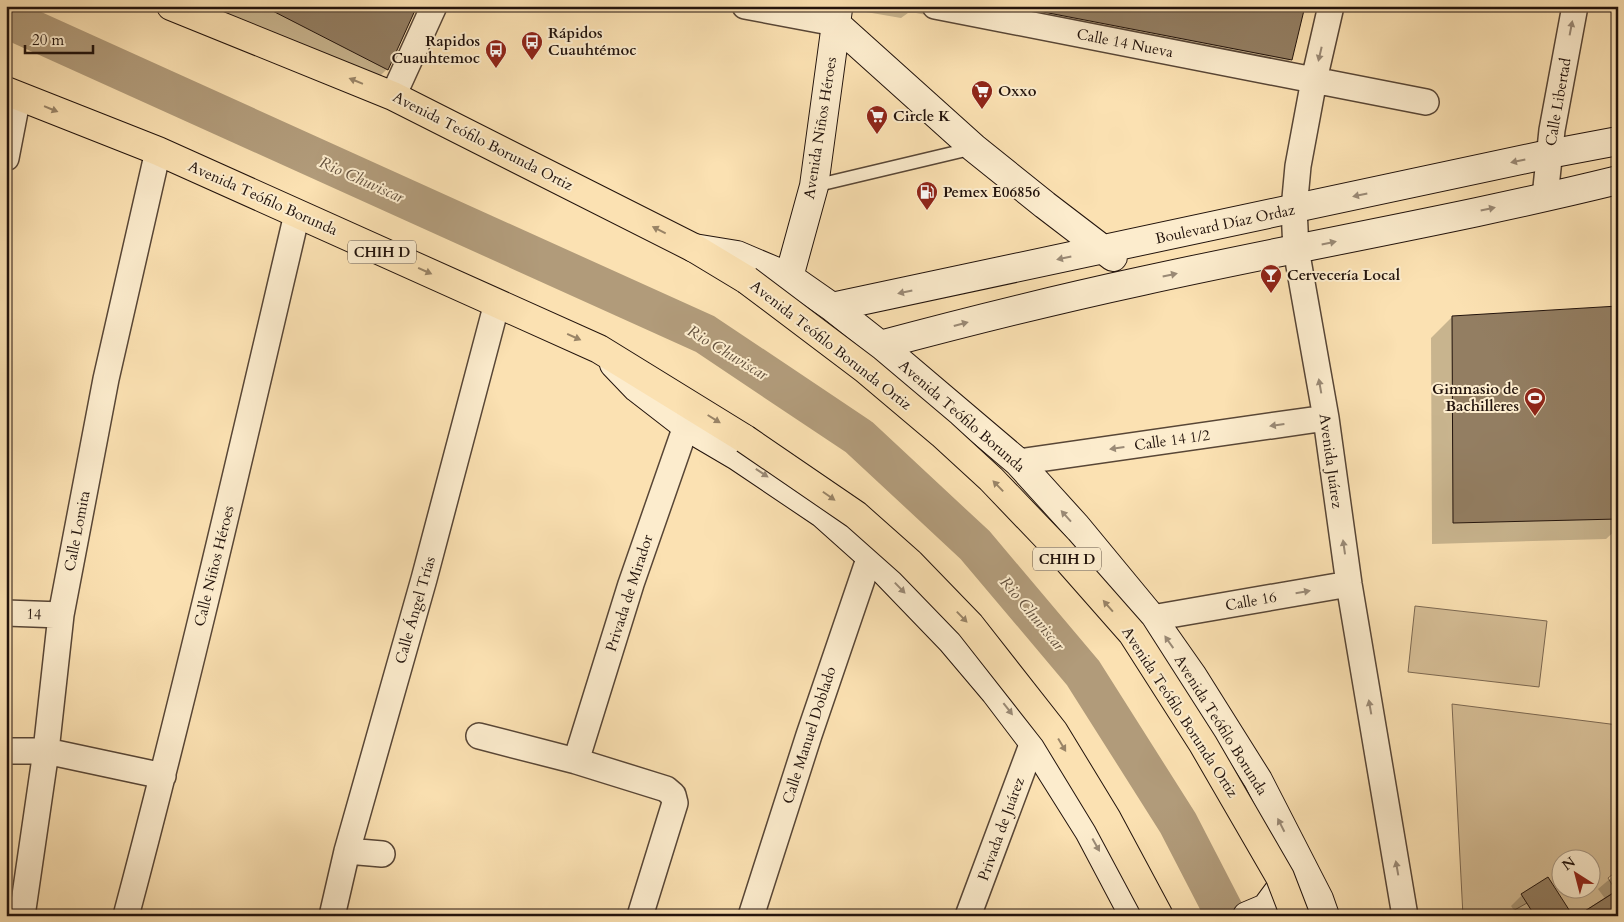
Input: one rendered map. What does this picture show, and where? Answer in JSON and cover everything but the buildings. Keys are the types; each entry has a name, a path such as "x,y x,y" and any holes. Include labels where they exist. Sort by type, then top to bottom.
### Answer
{"main road":[{"name":"Avenida Teófilo Borunda Ortiz","path":"171,6 393,96 694,248 747,280 865,370 942,434 991,479 1051,542 1132,633 1203,744 1266,852 1280,877 1295,916"},
{"path":"837,14 974,148 1045,206 1105,249 1142,281"},
{"name":"Avenida Niños Héroes","path":"789,277 814,186 837,14"},
{"name":"Avenida Teófilo Borunda","path":"12,93 158,151 599,349 745,439 856,515 910,563 970,624 1054,732 1107,819 1159,916"},
{"name":"Boulevard Díaz Ordaz","path":"832,307 1549,154 1618,141"},
{"path":"880,345 973,320 1142,281 1545,198 1618,180"},
{"name":"Avenida Teófilo Borunda","path":"694,248 737,255 789,277 832,307 880,345 1018,462 1076,526 1152,618 1192,674 1258,780 1325,916"},
{"name":"Avenida Teófilo Borunda","path":"599,349 637,388 686,426 737,456 823,514 870,556 951,640 995,692 1033,742 1089,832 1132,910"},
{"path":"1256,912 1283,885 1297,857"},
{"path":"1132,910 1174,916"}],"street":[{"path":"393,96 434,6"},
{"path":"745,6 837,14"},
{"name":"Calle 14 Nueva","path":"935,6 1426,102"},
{"name":"Avenida Juárez","path":"1331,6 1314,80 1298,166 1294,209 1296,250 1326,418 1349,584 1405,916"},
{"name":"Calle Libertad","path":"1545,198 1552,130 1575,6"},
{"path":"6,158 12,93"},
{"name":"Calle Lomita","path":"22,916 46,751 61,615 106,379 158,151"},
{"name":"Calle Niños Héroes","path":"126,916 163,776 232,493 297,214"},
{"name":"Calle Ángel Trías","path":"332,916 347,851 424,580 497,303"},
{"name":"Calle 14 1/2","path":"1018,462 1326,418"},
{"name":"Privada de Mirador","path":"576,760 631,584 686,426"},
{"name":"Calle Manuel Doblado","path":"751,916 809,735 870,556"},
{"name":"Calle 16","path":"1152,618 1349,584"},
{"name":"14","path":"6,613 61,615"},
{"path":"478,736 576,760 666,789 672,795 675,803 640,916"},
{"name":"Privada de Juárez","path":"968,916 1033,742"},
{"path":"6,750 46,751 163,776"},
{"path":"347,851 382,854"}],"lane":[{"path":"814,186 974,148"}],"shaded area":[{"path":"1415,606 1547,621 1539,687 1408,672"},
{"path":"1452,704 1618,725 1618,870 1608,878 1616,891 1602,900 1602,850 1552,850 1552,900 1602,900 1577,916 1538,916 1527,903 1504,916 1463,916"}],"waterway":[{"name":"Rio Chuviscar","path":"6,18 705,334 859,437 975,545 1083,673 1178,823 1226,916"}],"place":[{"name":"Rápidos Cuauhtémoc","path":"532,61"},
{"name":"Rapidos Cuauhtemoc","path":"496,69"},
{"name":"Oxxo","path":"982,110"},
{"name":"Circle K","path":"877,135"},
{"name":"Pemex E06856","path":"927,211"},
{"name":"Cervecería Local","path":"1271,294"},
{"name":"Gimnasio de Bachilleres","path":"1535,417"}]}
